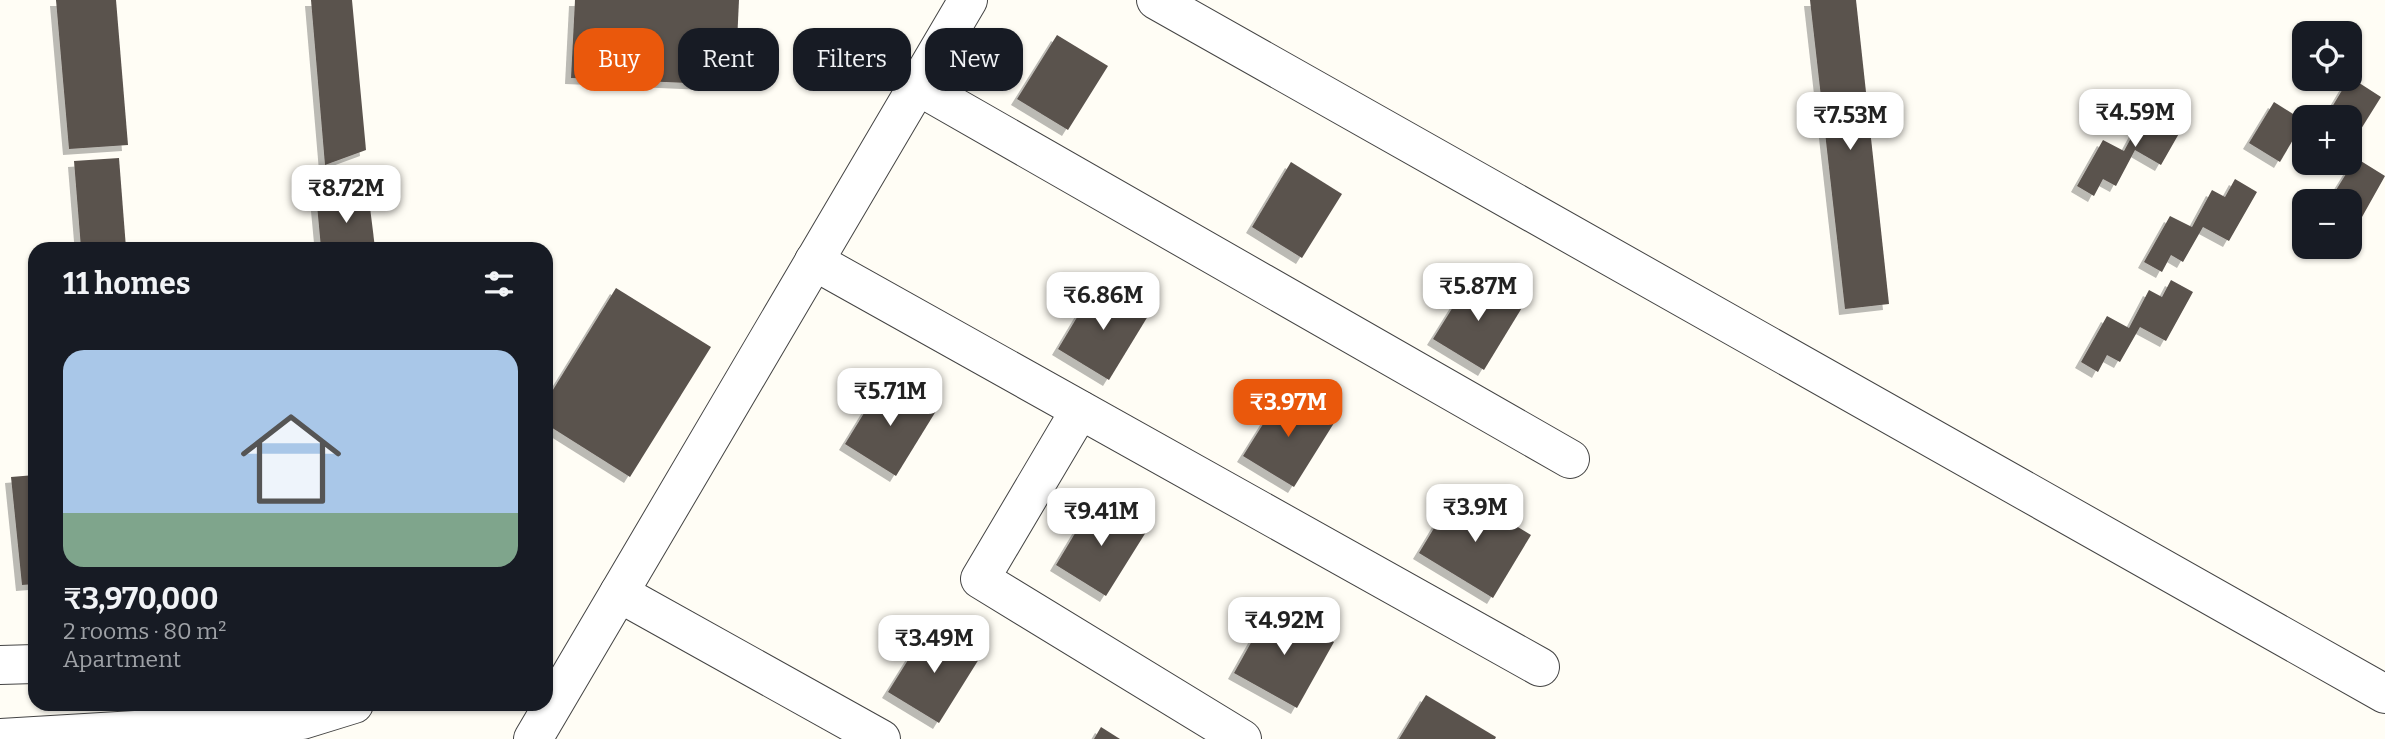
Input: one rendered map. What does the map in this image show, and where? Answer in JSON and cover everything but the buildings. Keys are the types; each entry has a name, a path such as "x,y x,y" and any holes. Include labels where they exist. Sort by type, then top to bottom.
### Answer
{"street":[{"path":"554,689 619,593 968,0"},
{"path":"1157,0 2385,694"},
{"path":"918,86 1570,459"},
{"path":"814,261 1540,667"},
{"path":"1080,411 980,579 1242,739"},
{"path":"619,593 881,739"},
{"path":"0,665 28,664"},
{"path":"0,738 302,720 331,711"},
{"path":"533,739 545,711"}]}
